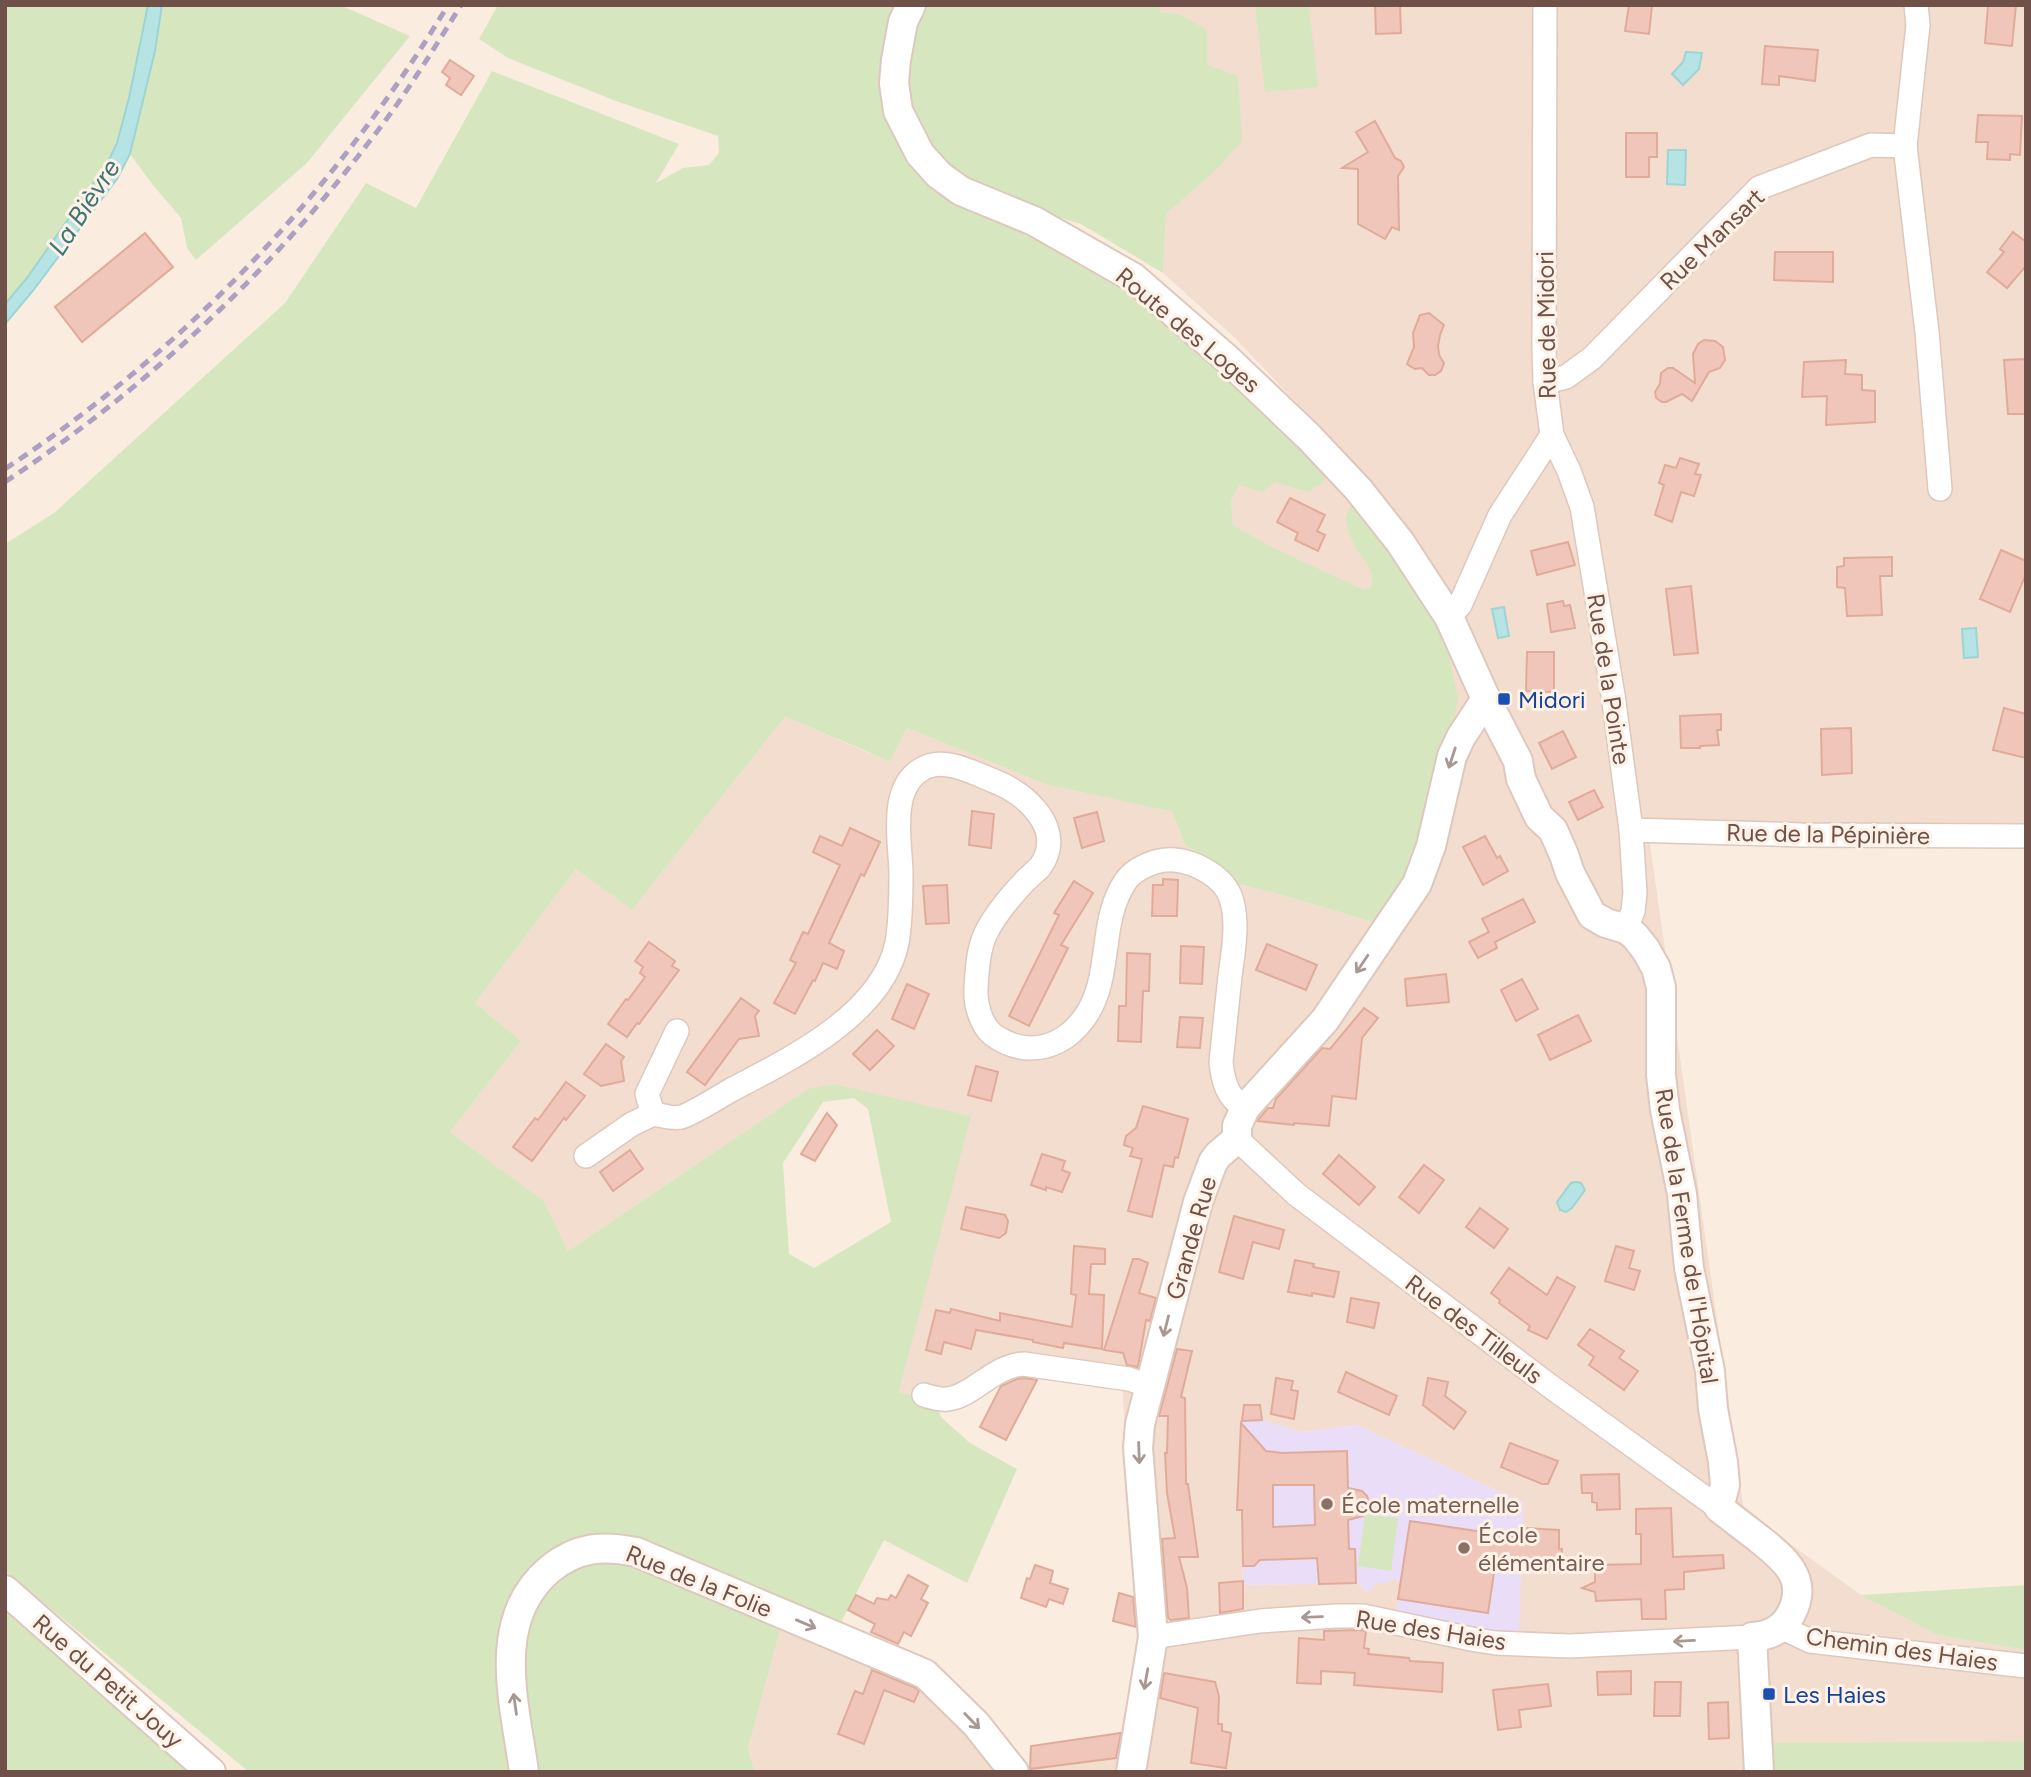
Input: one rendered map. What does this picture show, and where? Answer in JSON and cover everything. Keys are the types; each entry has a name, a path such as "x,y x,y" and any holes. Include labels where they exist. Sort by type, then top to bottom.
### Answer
{"street":[{"name":"Route des Loges","path":"911,5 903,22 894,83 898,111 920,155 939,175 961,191 1034,221 1134,278 1309,437 1358,489 1400,542 1449,617 1486,699"},
{"name":"Rue de Midori","path":"1449,617 1460,605 1500,515 1552,435 1545,383 1545,5"},
{"path":"1916,5 1918,25 1905,146 1927,331 1941,489"},
{"name":"Rue Mansart","path":"1545,383 1566,377 1592,358 1759,188 1871,145 1905,146"},
{"name":"Rue de la Pointe","path":"1552,435 1582,507 1613,695 1635,893 1633,911 1626,929"},
{"path":"1237,1139 1237,1126 1245,1108 1325,1020 1417,884 1431,846 1452,756 1486,699"},
{"name":"Rue de la Ferme de l'Hôpital","path":"1486,699 1518,761 1521,779 1539,817 1553,830 1570,873 1592,915 1626,929 1635,936 1656,968 1661,987 1661,1075 1664,1098 1671,1149 1682,1194 1689,1268 1710,1371 1713,1409 1723,1462 1725,1485 1719,1508"},
{"path":"586,1156 632,1124 653,1114 680,1117 794,1056 835,1028 868,998 883,976 896,945 901,873 900,807 903,794 912,777 924,768 938,764 954,766 998,782 1021,794 1042,817 1049,841 1042,865 999,911 984,936 977,965 975,998 987,1030 1015,1047 1036,1048 1054,1044 1070,1035 1090,1010 1099,991 1114,904 1126,879 1144,866 1164,860 1203,867 1230,896 1234,937 1221,1062 1223,1077 1230,1094 1245,1108"},
{"name":"Rue de la Pépinière","path":"1630,830 1802,835 2026,836"},
{"path":"653,1114 647,1094 677,1031"},
{"name":"Rue des Tilleuls","path":"1237,1139 1296,1194 1550,1386 1719,1508"},
{"name":"Grande Rue","path":"1125,1771 1153,1637 1138,1448 1139,1383 1164,1338 1198,1202 1213,1162 1237,1139"},
{"path":"924,1395 939,1399 952,1398 1010,1365 1018,1364 1139,1383"},
{"path":"1719,1508 1786,1561 1794,1573 1798,1588 1791,1615 1781,1627 1772,1634 1752,1637 1759,1772"},
{"name":"Rue de la Folie","path":"524,1772 510,1652 514,1623 524,1598 537,1580 557,1564 594,1548 636,1552 925,1674 976,1724 1014,1772"},
{"name":"Rue du Petit Jouy","path":"5,1590 211,1772"},
{"name":"Rue des Haies","path":"1153,1637 1260,1621 1363,1616 1496,1643 1570,1646 1752,1637"},
{"name":"Chemin des Haies","path":"1781,1627 1810,1641 2026,1666"}],"shaded area":[{"path":"1158,5 2026,5 2026,843 1649,837 1743,1505 1782,1538 1861,1595 1937,1635 2026,1650 2026,1741 1772,1743 1772,1772 755,1772 748,1749 782,1623 943,1674 1030,1769 1123,1757 1127,1732 1122,1727 1124,1714 1129,1711 1143,1600 1125,1447 1123,1390 1012,1368 932,1399 899,1392 970,1116 808,1089 568,1251 544,1201 450,1132 521,1041 475,1003 576,869 632,910 785,717 890,762 907,728 1048,785 1172,812 1186,846 1212,858 1233,883 1378,924 1448,656 1445,637 1354,545 1369,564 1373,580 1371,587 1364,591 1233,525 1231,498 1239,484 1274,482 1289,485 1340,449 1234,337 1163,273 1166,214 1214,172 1207,65 1179,14 1159,12","holes":["1262,1420 1301,1432 1357,1425 1524,1503 1396,1613 1401,1581 1390,1579 1377,1583 1243,1585 1239,1439"]},
{"name":"École maternelle","path":"1262,1420 1301,1432 1357,1425 1524,1503 1519,1634 1396,1614 1401,1581 1390,1579 1389,1584 1377,1583 1367,1593 1357,1583 1243,1585 1239,1439 1242,1421"}],"green space":[{"path":"5,5 148,5 122,126 107,164 27,278 5,304"},
{"path":"162,5 340,5 410,36 307,163 196,260 187,248 181,218 130,154 155,51"},
{"path":"498,5 901,5 905,154 1025,232 1104,271 1155,309 1330,472 1322,483 1308,492 1274,482 1263,492 1239,485 1231,499 1233,525 1274,548 1364,590 1371,587 1372,575 1353,543 1345,518 1353,501 1436,614 1445,637 1458,698 1453,726 1413,866 1379,924 1233,883 1212,859 1186,846 1172,812 1048,785 907,728 890,762 785,717 632,910 576,869 475,1003 521,1041 450,1132 544,1201 568,1251 808,1089 834,1084 971,1116 899,1392 932,1399 942,1418 970,1443 1017,1469 967,1583 884,1540 840,1624 782,1623 748,1749 755,1772 249,1772 5,1571 5,544 54,513 285,303 366,183 416,208 492,71 679,144 656,183 683,168 709,165 719,153 718,136 616,101 508,58 479,39","holes":["854,1098 868,1109 891,1222 814,1268 789,1254 783,1163 823,1102"]},
{"path":"923,5 1158,5 1160,12 1179,14 1207,30 1207,65 1238,76 1242,141 1214,172 1166,214 1163,273 1081,224 970,189 926,147 905,104 900,70"},
{"path":"1255,5 1309,5 1318,87 1265,92"},
{"path":"1365,1514 1398,1518 1391,1571 1358,1566"},
{"path":"2026,1585 2026,1650 1937,1635 1861,1595"},
{"path":"5,1610 189,1772 5,1772"},
{"path":"2026,1741 2026,1772 1772,1772 1771,1743"}],"water":[{"name":"La Bièvre","path":"148,5 162,5 155,51 130,154 117,179 5,324 5,304 27,278 107,164 117,143"},
{"path":"1686,52 1702,53 1699,69 1683,85 1672,74 1683,62"},
{"path":"1668,150 1686,150 1685,185 1667,184"},
{"path":"1504,607 1509,636 1498,638 1492,609"},
{"path":"1976,628 1978,657 1964,658 1962,629"},
{"path":"1571,1183 1581,1183 1585,1190 1572,1208 1566,1212 1560,1210 1557,1202"}],"building":[{"path":"1375,5 1400,5 1401,33 1376,34"},
{"path":"1629,5 1652,5 1649,34 1625,31"},
{"path":"1988,5 2016,5 2012,46 1985,43"},
{"path":"1765,46 1818,50 1815,81 1779,76 1779,85 1762,84"},
{"path":"450,60 474,76 461,95 446,85 450,78 442,72"},
{"path":"1978,115 2022,116 2020,155 2010,154 2010,160 1987,159 1988,142 1976,142"},
{"path":"1375,121 1395,158 1401,161 1404,167 1398,176 1399,230 1392,227 1385,239 1358,224 1358,169 1342,168 1368,152 1356,132"},
{"path":"1626,133 1657,133 1657,157 1649,157 1649,177 1626,177"},
{"path":"2013,232 2026,242 2026,266 2007,288 1987,272 2004,252 2000,249"},
{"path":"145,233 173,267 82,342 55,307"},
{"path":"1775,252 1833,252 1833,282 1774,280"},
{"path":"1429,313 1444,325 1438,346 1444,363 1441,371 1435,375 1429,375 1422,368 1415,369 1407,364 1414,347 1413,333 1420,315"},
{"path":"1704,340 1715,341 1723,347 1725,360 1720,368 1709,372 1692,401 1682,394 1666,402 1656,398 1655,392 1660,384 1661,373 1668,368 1673,368 1695,383 1693,354 1698,344"},
{"path":"2026,359 2026,414 2008,414 2004,360"},
{"path":"1846,360 1845,374 1862,375 1862,390 1875,391 1875,422 1826,425 1827,396 1802,397 1804,362"},
{"path":"1680,458 1699,464 1695,474 1701,475 1694,496 1681,492 1672,522 1655,515 1664,485 1659,483 1665,465 1676,468"},
{"path":"1290,498 1325,515 1317,531 1325,535 1318,551 1295,540 1298,533 1277,522"},
{"path":"1568,542 1575,565 1537,575 1531,551"},
{"path":"2001,550 2026,561 2026,574 2010,612 1980,599"},
{"path":"1892,557 1892,576 1880,576 1882,615 1847,616 1845,588 1837,587 1837,567 1844,566 1844,558"},
{"path":"1691,586 1698,653 1674,655 1666,589"},
{"path":"1563,601 1564,606 1570,605 1575,628 1551,632 1547,604"},
{"path":"1527,652 1554,652 1554,692 1526,691"},
{"path":"2004,708 2026,714 2026,758 1993,750"},
{"path":"1721,714 1721,730 1717,730 1719,745 1681,748 1680,716"},
{"path":"1851,728 1852,773 1822,775 1821,729"},
{"path":"1563,731 1576,757 1552,769 1539,743"},
{"path":"1594,790 1603,807 1578,820 1569,802"},
{"path":"972,811 994,814 991,848 969,845"},
{"path":"1097,812 1104,841 1082,848 1074,818"},
{"path":"850,828 880,842 864,876 861,874 829,943 844,951 837,969 823,963 795,1014 774,1003 796,963 790,960 803,932 808,934 840,865 813,852 820,836 842,846"},
{"path":"1485,836 1508,871 1483,885 1463,847"},
{"path":"1163,879 1178,880 1177,916 1152,916 1153,885 1163,885"},
{"path":"1074,881 1093,893 1061,945 1068,948 1029,1026 1009,1016 1059,915 1054,913"},
{"path":"947,885 949,923 926,924 923,886"},
{"path":"1523,899 1535,922 1495,942 1497,948 1478,958 1469,942 1489,932 1482,919"},
{"path":"649,942 675,961 672,966 679,970 627,1037 608,1024 645,977 640,973 643,967 635,961"},
{"path":"1267,944 1317,965 1306,990 1256,970"},
{"path":"1181,946 1204,947 1202,984 1180,983"},
{"path":"1127,953 1150,954 1149,991 1143,991 1141,1042 1118,1041 1119,1006 1126,1006"},
{"path":"1446,974 1449,1002 1407,1006 1405,979"},
{"path":"1522,979 1538,1009 1516,1021 1501,990"},
{"path":"907,984 929,994 914,1029 892,1019"},
{"path":"741,998 759,1011 755,1016 759,1036 739,1039 705,1085 687,1072"},
{"path":"1364,1008 1378,1018 1362,1038 1356,1099 1332,1096 1329,1126 1257,1121 1268,1108 1273,1108 1276,1099 1322,1048 1330,1049"},
{"path":"1578,1015 1591,1041 1550,1060 1538,1035"},
{"path":"1180,1017 1203,1018 1200,1048 1177,1047"},
{"path":"877,1030 894,1046 870,1070 853,1054"},
{"path":"606,1044 624,1057 621,1061 624,1081 601,1086 584,1074"},
{"path":"976,1066 998,1072 991,1101 968,1095"},
{"path":"566,1082 585,1096 566,1120 564,1118 532,1161 513,1147 535,1118 538,1120"},
{"path":"1143,1106 1188,1119 1178,1158 1175,1157 1173,1167 1164,1165 1152,1217 1128,1211 1142,1159 1130,1156 1133,1148 1124,1145 1126,1136 1136,1128"},
{"path":"827,1113 837,1125 815,1161 801,1154"},
{"path":"630,1150 643,1169 613,1191 600,1172"},
{"path":"1042,1154 1065,1161 1062,1170 1070,1173 1062,1192 1031,1185"},
{"path":"1339,1155 1375,1187 1359,1205 1323,1174"},
{"path":"1424,1165 1444,1180 1419,1213 1399,1197"},
{"path":"966,1207 1005,1215 1008,1221 1006,1233 999,1238 961,1229"},
{"path":"1480,1208 1508,1229 1494,1248 1466,1227"},
{"path":"1234,1216 1284,1230 1279,1249 1253,1242 1243,1279 1219,1272"},
{"path":"1074,1246 1105,1249 1105,1264 1091,1264 1089,1294 1104,1295 1102,1349 1064,1343 1063,1348 976,1330 971,1349 944,1342 941,1354 926,1350 936,1310 950,1313 951,1309 1000,1321 1000,1313 1072,1327 1076,1295 1071,1294"},
{"path":"1616,1246 1634,1251 1629,1268 1640,1271 1634,1290 1605,1281"},
{"path":"1133,1259 1148,1263 1139,1293 1156,1298 1150,1321 1146,1320 1138,1367 1127,1365 1123,1353 1104,1350"},
{"path":"1295,1260 1339,1272 1334,1297 1288,1292"},
{"path":"1509,1268 1547,1295 1557,1277 1575,1287 1547,1339 1528,1330 1530,1326 1499,1303 1500,1300 1491,1293"},
{"path":"1351,1298 1379,1303 1374,1328 1347,1322"},
{"path":"1590,1329 1624,1351 1619,1358 1638,1371 1624,1390 1589,1365 1594,1357 1578,1345"},
{"path":"1177,1349 1192,1351 1181,1397 1185,1398 1186,1484 1198,1557 1179,1557 1187,1588 1189,1618 1171,1620 1168,1618 1162,1539 1175,1538 1167,1493 1165,1453 1168,1416 1159,1416"},
{"path":"1346,1372 1397,1396 1389,1415 1338,1392"},
{"path":"1024,1378 1037,1380 1006,1440 980,1427 1001,1386"},
{"path":"1276,1378 1293,1381 1291,1390 1298,1391 1294,1419 1271,1414"},
{"path":"1428,1378 1448,1382 1445,1396 1466,1412 1454,1429 1423,1405"},
{"path":"1244,1405 1260,1405 1262,1420 1242,1421"},
{"path":"1241,1423 1266,1451 1347,1451 1348,1488 1362,1491 1369,1503 1363,1516 1348,1520 1349,1549 1355,1549 1356,1583 1319,1584 1317,1558 1260,1560 1254,1566 1243,1566 1242,1510 1237,1510","holes":["1273,1485 1314,1485 1315,1525 1273,1527"]},
{"path":"1510,1443 1558,1461 1548,1484 1501,1467"},
{"path":"1619,1474 1620,1509 1597,1510 1597,1503 1592,1502 1592,1493 1582,1493 1581,1475"},
{"path":"1671,1508 1673,1557 1723,1555 1724,1568 1684,1572 1684,1589 1665,1590 1666,1619 1642,1619 1641,1599 1596,1601 1595,1592 1582,1588 1595,1582 1595,1565 1641,1564 1641,1534 1636,1534 1636,1509"},
{"path":"1410,1521 1523,1538 1523,1528 1559,1530 1561,1572 1530,1571 1530,1567 1495,1566 1488,1613 1398,1599"},
{"path":"1035,1565 1053,1571 1050,1583 1068,1589 1063,1604 1049,1599 1046,1607 1021,1598 1027,1578 1030,1579"},
{"path":"908,1575 928,1586 921,1599 928,1603 911,1636 904,1632 898,1644 871,1632 875,1624 848,1610 856,1595 874,1604 877,1598 888,1600 891,1595 896,1598"},
{"path":"1243,1581 1243,1609 1220,1613 1219,1583"},
{"path":"1119,1593 1133,1597 1136,1627 1113,1621"},
{"path":"1324,1631 1366,1631 1364,1648 1369,1649 1368,1654 1443,1663 1442,1692 1354,1685 1355,1673 1321,1671 1321,1684 1297,1683 1299,1638 1324,1640"},
{"path":"872,1670 919,1691 914,1702 884,1690 864,1744 838,1734 855,1691 863,1694"},
{"path":"1631,1671 1631,1694 1598,1695 1597,1672"},
{"path":"1164,1673 1215,1682 1219,1696 1218,1724 1222,1724 1222,1731 1231,1733 1226,1768 1191,1763 1198,1708 1160,1698"},
{"path":"1655,1682 1681,1682 1680,1716 1654,1716"},
{"path":"1548,1684 1551,1706 1519,1710 1521,1727 1498,1730 1493,1690"},
{"path":"1728,1702 1729,1738 1709,1739 1708,1703"},
{"path":"1121,1733 1116,1758 1030,1769 1031,1746"}],"railway":[{"path":"5,469 135,372 195,319 252,262 307,202 357,139 448,5"},
{"path":"5,482 106,409 155,369 246,284 330,191 369,142 428,58 461,5"}],"place":[{"name":"Midori","path":"1504,699"},
{"name":"École maternelle","path":"1327,1504"},
{"name":"École élémentaire","path":"1464,1548"},
{"name":"Les Haies","path":"1769,1694"}]}
